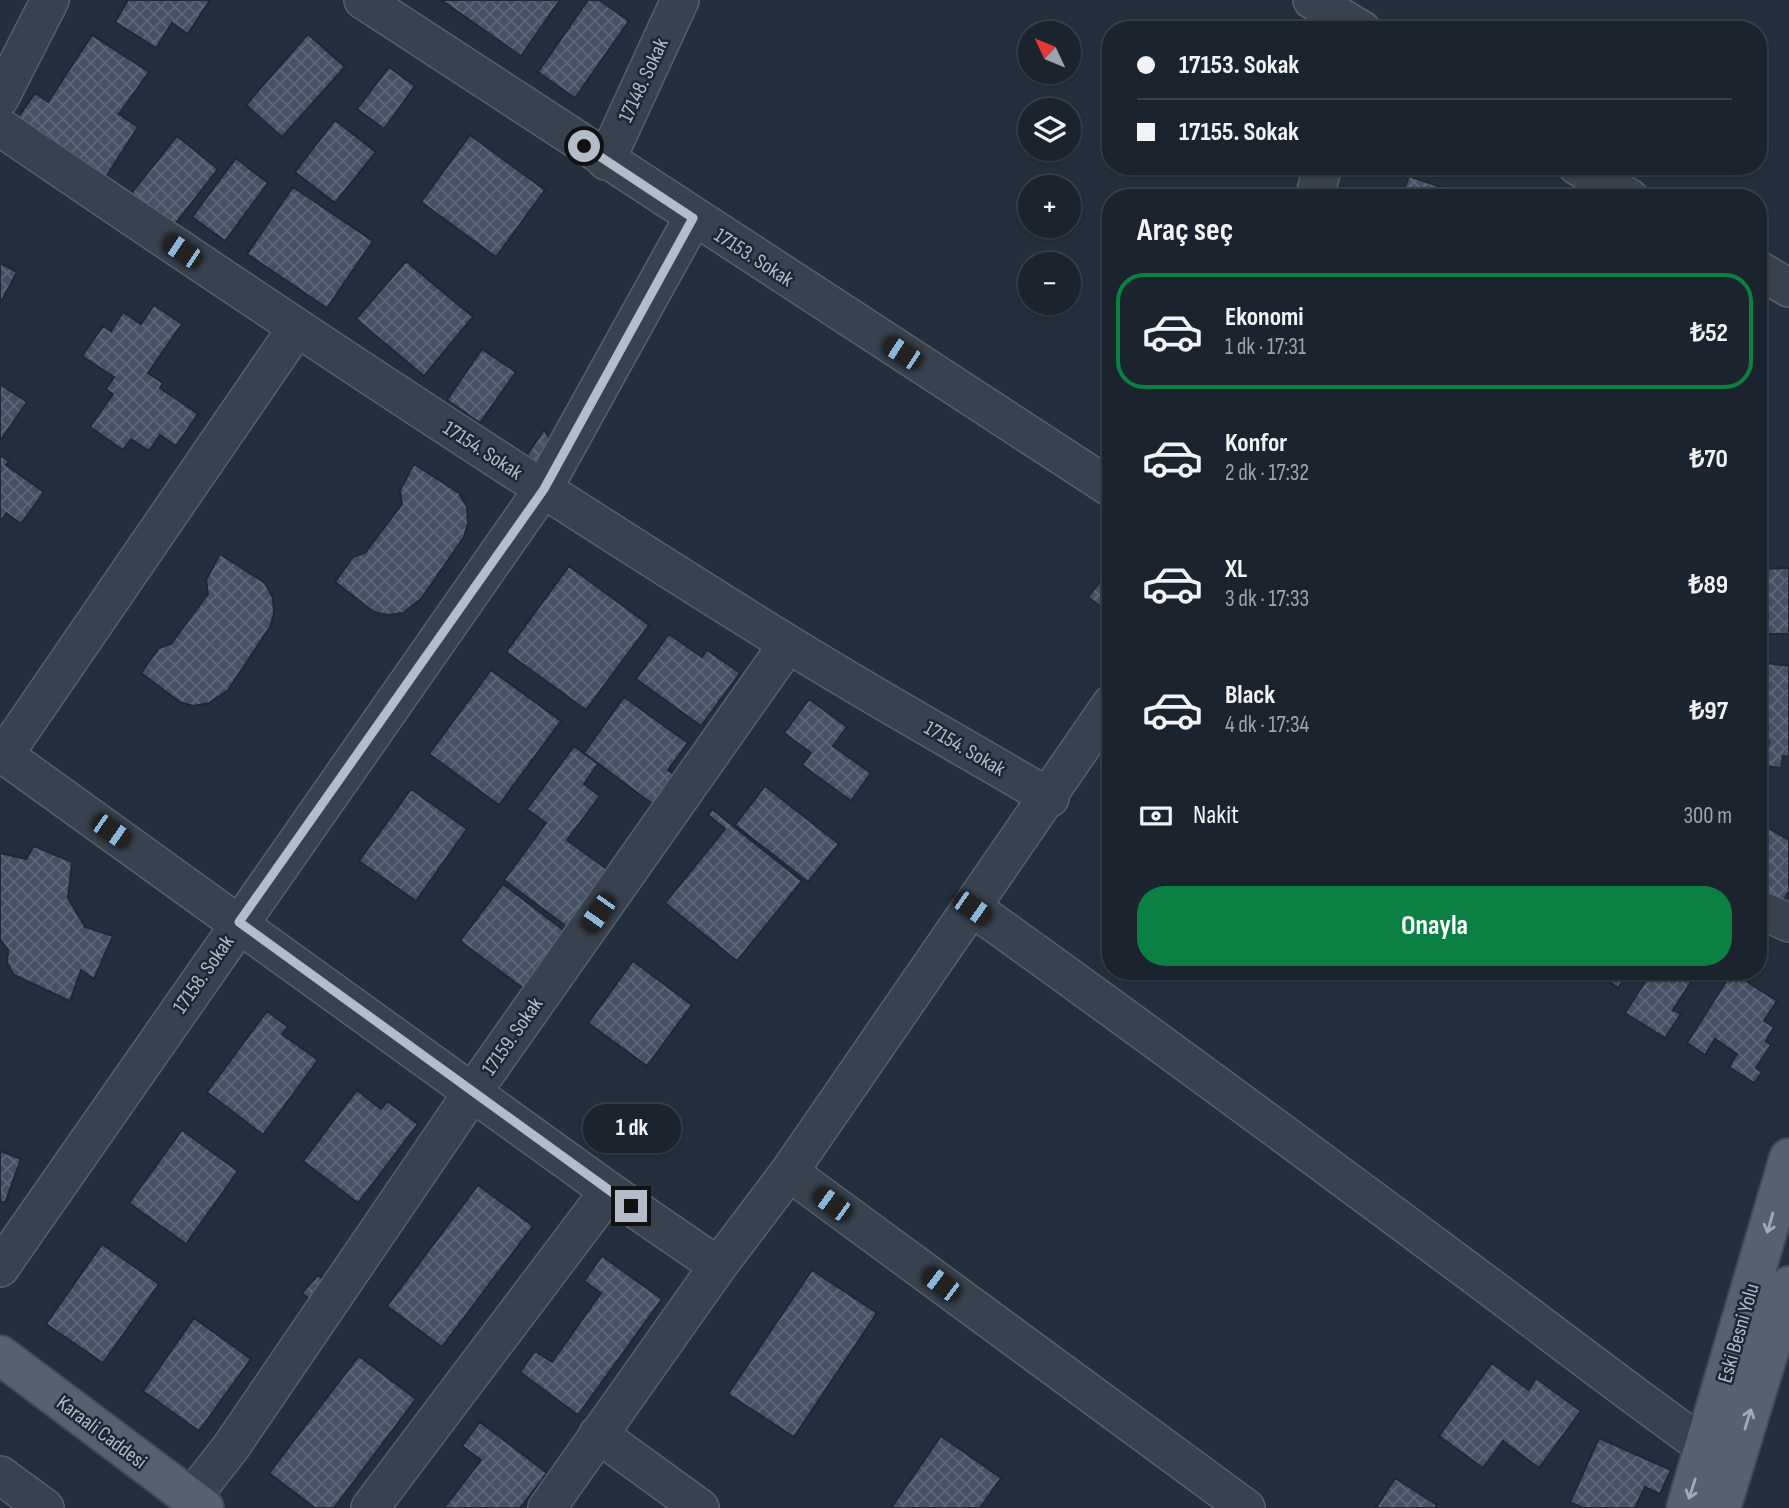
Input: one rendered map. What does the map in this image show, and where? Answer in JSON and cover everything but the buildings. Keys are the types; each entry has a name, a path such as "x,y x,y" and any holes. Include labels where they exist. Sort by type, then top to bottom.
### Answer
{"main road":[{"name":"Eski Besni Yolu","path":"1686,1508 1789,1158"},
{"name":"Eski Besni Yolu","path":"1721,1508 1789,1286"},
{"name":"Karaali Caddesi","path":"0,1355 198,1503"}],"street":[{"path":"0,98 50,0"},
{"name":"17153. Sokak","path":"363,0 693,218 1102,482"},
{"name":"17148. Sokak","path":"606,160 680,0"},
{"path":"1312,0 1347,21"},
{"name":"17154. Sokak","path":"0,127 296,330 544,489 788,644 1050,798"},
{"name":"17158. Sokak","path":"0,1268 239,922 544,489 693,218"},
{"path":"1767,275 1789,288"},
{"path":"296,330 2,753 472,1093 718,1266"},
{"name":"17159. Sokak","path":"198,1503 230,1447 472,1093 788,644"},
{"path":"547,1508 718,1266 789,1172 1050,798 1102,718"},
{"path":"972,908 1176,1053 1513,1303 1581,1359 1705,1447"},
{"path":"1767,913 1789,923"},
{"path":"789,1172 1227,1503"},
{"path":"370,1508 609,1191"},
{"path":"598,1434 700,1508"},
{"path":"0,1475 45,1508"}],"route":[{"path":"584,146 693,218 544,489 239,922 631,1206"}]}
